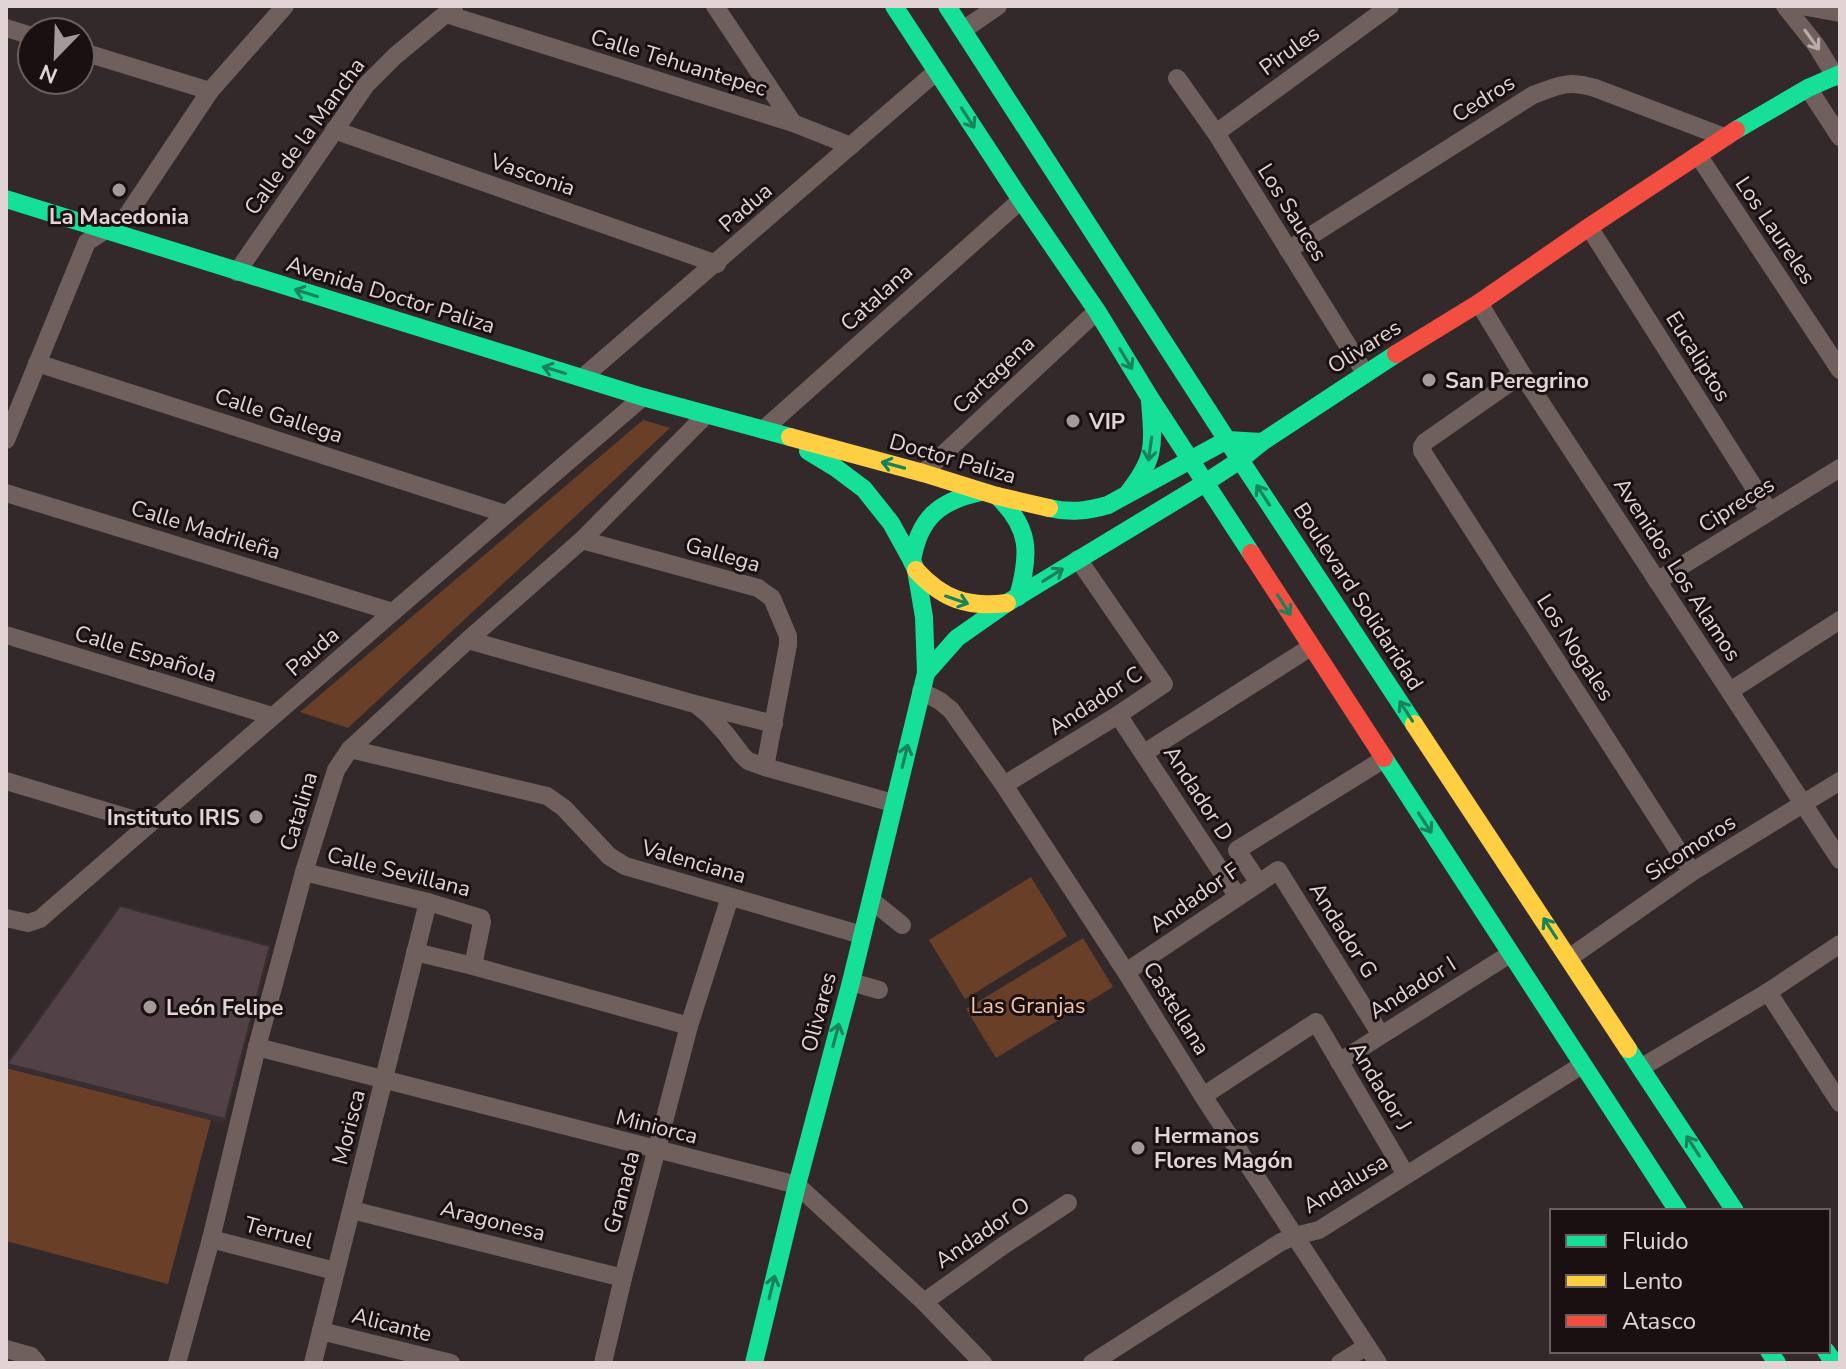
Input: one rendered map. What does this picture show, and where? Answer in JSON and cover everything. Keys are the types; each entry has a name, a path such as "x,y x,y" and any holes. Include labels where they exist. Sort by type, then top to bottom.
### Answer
{"main road":[{"path":"894,6 1097,311 1150,398 1677,1209"},
{"name":"Boulevard Solidaridad","path":"947,6 1240,460 1734,1209"},
{"name":"Olivares","path":"926,673 957,638 1012,600 1205,483 1365,373 1479,303 1724,137 1808,88 1838,76"},
{"name":"Avenida Doctor Paliza","path":"6,199 643,397 772,432"},
{"path":"1128,493 1151,456 1150,398"},
{"name":"Olivares","path":"754,1363 926,673 924,617 914,566 891,523 864,489 836,468 772,432"},
{"name":"Doctor Paliza","path":"772,432 989,494 1052,510 1073,512 1108,505 1227,440"},
{"path":"1227,440 1262,442"},
{"path":"989,494 1014,512 1024,536 1025,568 1012,600 982,606 950,599 925,581 914,566 913,548 934,511 948,500 989,494"}],"street":[{"path":"6,440 87,242 126,217 210,91 285,6"},
{"path":"715,6 793,123"},
{"path":"963,30 998,6"},
{"name":"Pirules","path":"1216,133 1390,6"},
{"path":"1785,6 1838,76"},
{"path":"1801,6 1840,13"},
{"name":"Calle Tehuantepec","path":"451,10 793,123 851,146"},
{"name":"Calle de la Mancha","path":"237,272 354,101 380,70 451,10"},
{"path":"96,56 210,91"},
{"name":"Padua","path":"582,378 937,71"},
{"name":"Los Sauces","path":"1177,78 1216,133 1365,373"},
{"name":"Cedros","path":"1288,250 1533,95 1558,86 1575,83 1595,88 1724,137"},
{"path":"1808,88 1840,137"},
{"name":"Vasconia","path":"334,130 717,264"},
{"name":"Los Laureles","path":"1698,155 1840,370"},
{"name":"Catalana","path":"772,432 1021,200"},
{"name":"Eucaliptos","path":"1589,227 1769,511"},
{"name":"Avenidos Los Alamos","path":"1479,303 1522,374 1840,860"},
{"name":"Cartagena","path":"923,473 1097,311"},
{"name":"Calle Gallega","path":"37,363 506,514"},
{"name":"Los Nogales","path":"1522,374 1425,442 1422,451 1692,872"},
{"name":"Pauda","path":"6,918 28,923 40,919 643,397"},
{"name":"Catalina","path":"177,1363 211,1239 257,1047 304,872 336,770 350,749 582,540 706,415"},
{"name":"Cipreces","path":"1657,581 1840,468"},
{"name":"Calle Madrileña","path":"6,493 393,612"},
{"name":"Gallega","path":"582,540 758,588 772,598 788,636 765,767"},
{"name":"Andador C","path":"1004,785 1164,684 1078,559"},
{"path":"1730,691 1840,620"},
{"name":"Calle Española","path":"6,635 272,716"},
{"path":"468,640 774,724"},
{"path":"1144,753 1311,647"},
{"name":"Castellana","path":"921,691 951,710 1004,785 1378,1363"},
{"path":"695,704 709,715 748,761 893,803"},
{"name":"Andador D","path":"1118,715 1238,897"},
{"name":"Valenciana","path":"350,749 547,796 564,808 609,856 625,866 862,935"},
{"name":"Andador F","path":"1126,972 1259,883 1237,850 1384,759"},
{"path":"6,781 149,824"},
{"name":"Sicomoros","path":"1569,958 1692,872 1840,781"},
{"name":"Andador G","path":"1259,883 1278,870 1381,1035"},
{"name":"Calle Sevillana","path":"304,872 481,918 473,966"},
{"name":"Granada","path":"603,1363 689,1026 730,897"},
{"path":"871,900 902,925"},
{"name":"Morisca","path":"313,1363 428,902"},
{"path":"1642,1067 1768,992 1840,944"},
{"path":"415,952 689,1026"},
{"name":"Andador I","path":"1339,1062 1510,954"},
{"path":"851,982 879,990"},
{"path":"1768,992 1840,1103"},
{"name":"Andador J","path":"1203,1096 1316,1022 1406,1175"},
{"name":"Miniorca","path":"257,1047 797,1185 924,1302 983,1363"},
{"name":"Andalusa","path":"1092,1363 1281,1242 1319,1230 1582,1065"},
{"name":"Andador O","path":"924,1302 1068,1203"},
{"name":"Aragonesa","path":"352,1210 623,1278"},
{"name":"Terruel","path":"211,1239 335,1271"},
{"name":"Alicante","path":"321,1331 451,1363"},
{"path":"1340,1363 1367,1346"},
{"path":"6,1349 31,1356 37,1363"}],"green space":[{"path":"643,420 670,428 348,728 300,712"},
{"path":"1031,877 1067,936 965,999 929,940"},
{"name":"Las Granjas","path":"1083,938 1113,987 996,1058 966,1009"},
{"path":"6,1068 211,1120 168,1284 6,1241"}],"building":[{"name":"León Felipe","path":"120,906 270,946 225,1119 7,1064"}],"traffic: fast":[{"path":"894,6 1097,311 1251,553"},
{"path":"947,6 1414,724"},
{"path":"1736,130 1808,88 1840,74"},
{"path":"6,199 643,397 790,437"},
{"path":"926,673 957,638 1007,603 1205,483 1396,354"},
{"path":"1128,493 1144,469 1151,450 1150,400"},
{"path":"1049,508 1078,511 1108,505 1227,440 1262,442"},
{"path":"754,1363 926,673 924,617 912,561 891,523 864,489 808,451"},
{"path":"912,561 920,533 933,514 953,501 981,492"},
{"path":"997,496 1016,519 1025,542 1025,568 1018,597"},
{"path":"1384,758 1677,1209"},
{"path":"1628,1049 1734,1209"},
{"path":"1770,1353 1777,1363"},
{"path":"1827,1353 1834,1363"}],"traffic: slow":[{"path":"790,437 1049,508"},
{"path":"916,570 936,588 957,599 980,604 1007,603"},
{"path":"1414,724 1628,1049"}],"traffic: jam":[{"path":"1396,354 1479,303 1736,130"},
{"path":"1251,553 1384,758"}],"place":[{"name":"La Macedonia","path":"119,190"},
{"name":"San Peregrino","path":"1429,380"},
{"name":"VIP","path":"1073,421"},
{"name":"Instituto IRIS","path":"256,817"},
{"name":"León Felipe","path":"150,1007"},
{"name":"Hermanos Flores Magón","path":"1138,1148"}]}
